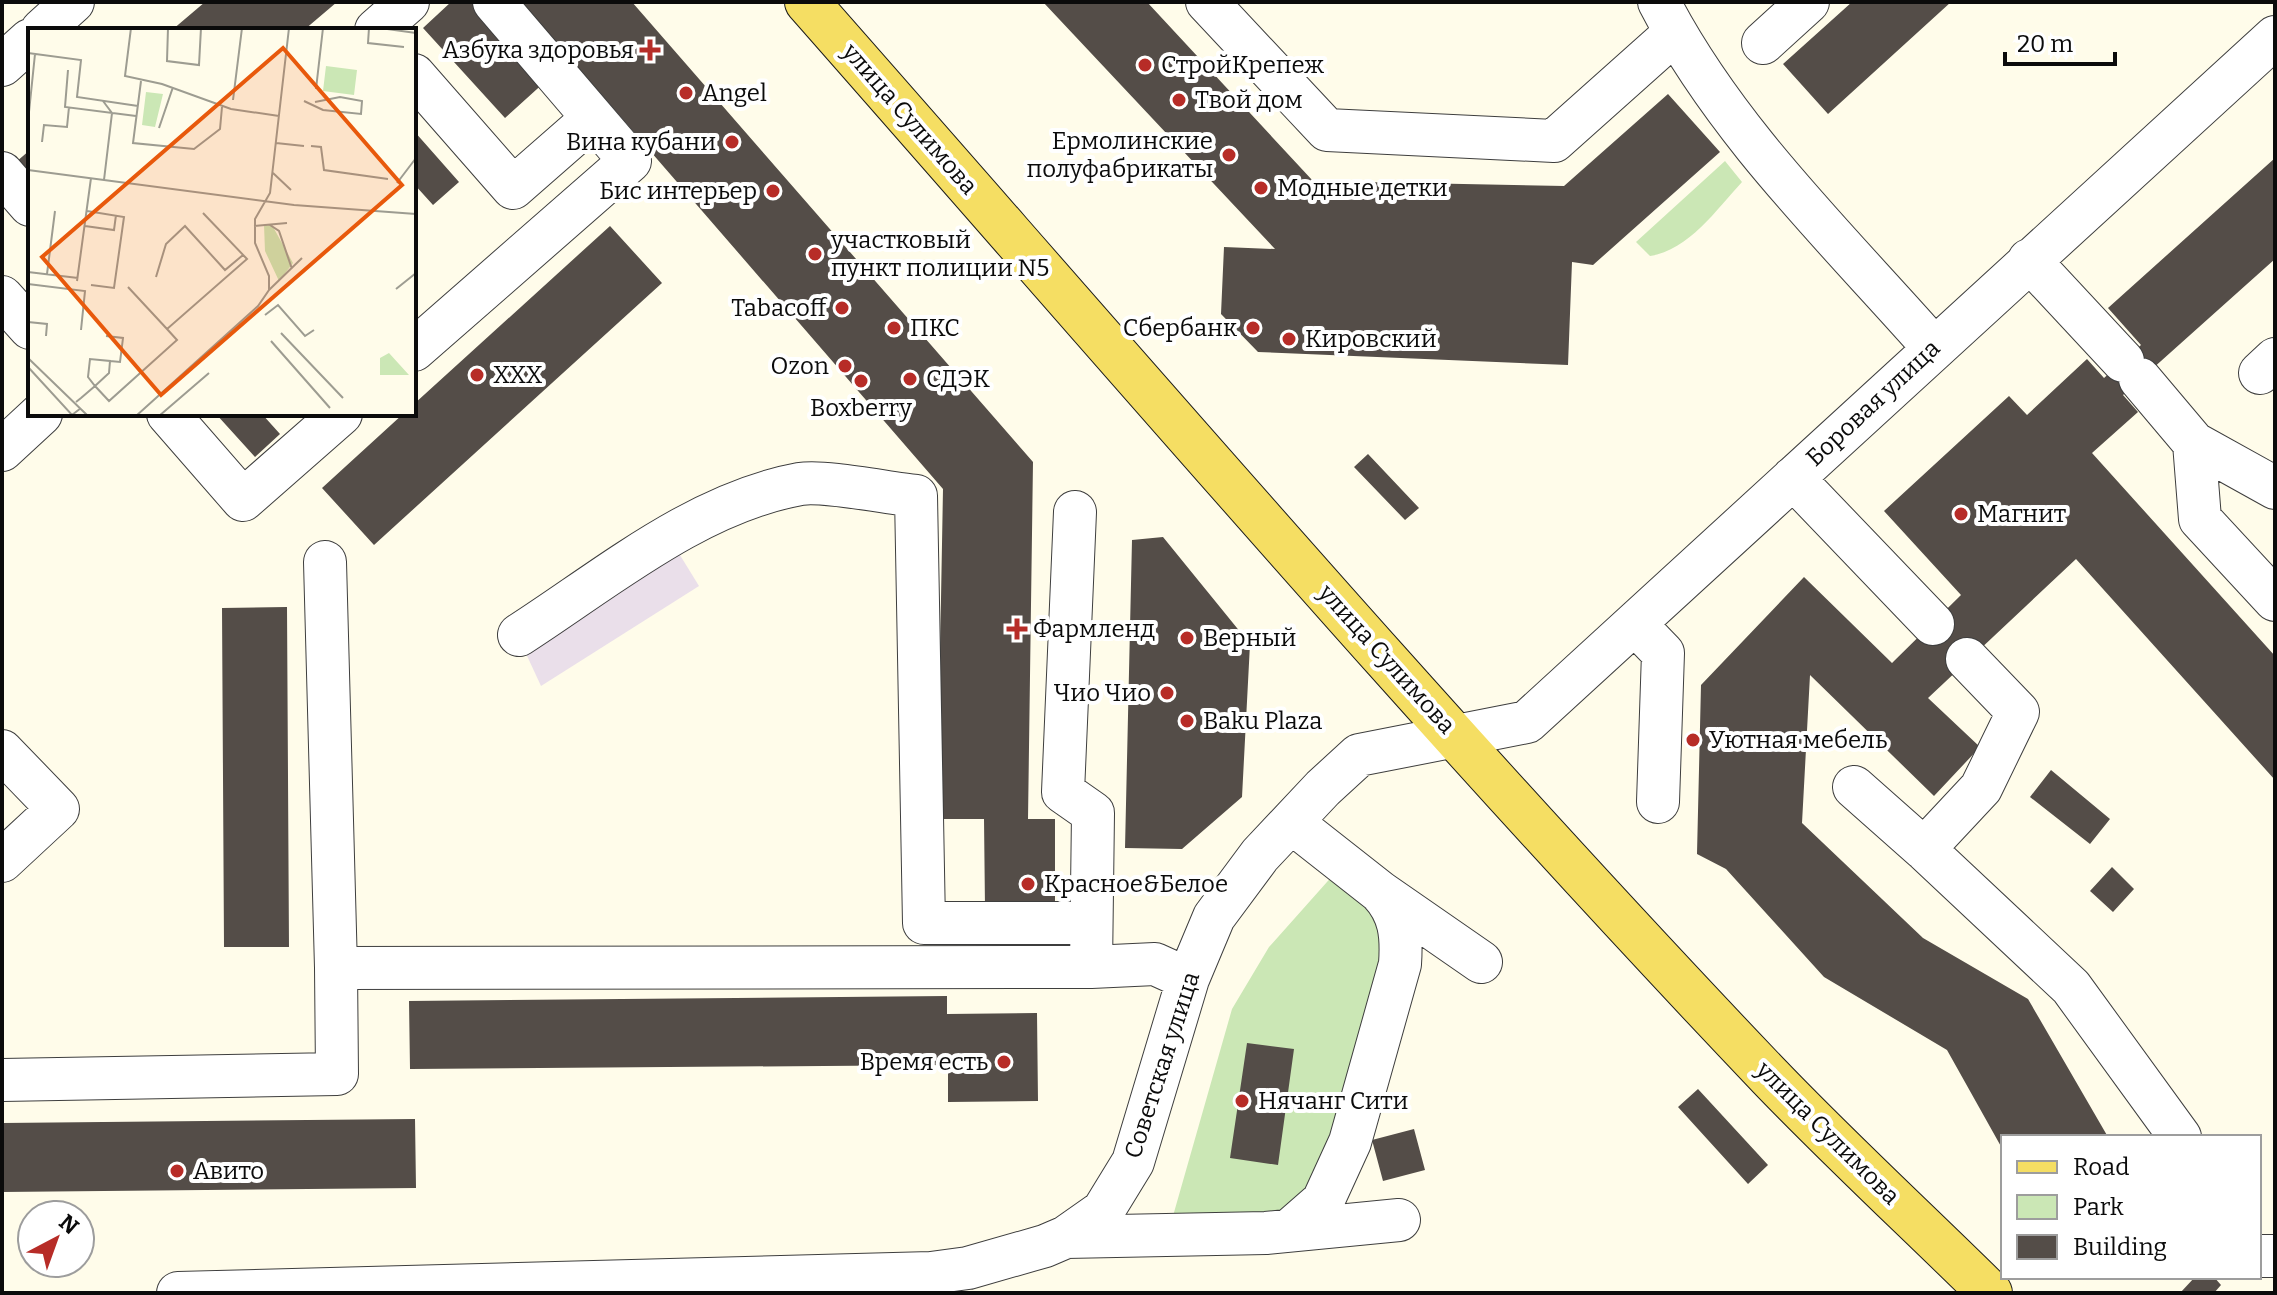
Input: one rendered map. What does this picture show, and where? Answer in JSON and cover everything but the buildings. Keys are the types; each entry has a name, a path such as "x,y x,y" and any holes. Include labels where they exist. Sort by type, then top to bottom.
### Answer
{"main road":[{"name":"улица Сулимова","path":"807,2 1455,735 1774,1081 1990,1293"}],"street":[{"path":"44,28 73,2"},
{"path":"378,28 408,2"},
{"path":"416,348 630,161 494,2"},
{"path":"1207,2 1327,130 1554,141 1667,18 1711,89 1785,180 1933,347"},
{"path":"1763,43 1808,2"},
{"name":"Боровая улица","path":"1455,735 1527,722 2275,37"},
{"path":"2,65 28,42"},
{"path":"416,77 513,188 593,118"},
{"path":"2,173 28,203"},
{"path":"2029,260 2132,370 2194,443 2275,488"},
{"path":"2,297 28,326"},
{"path":"2,450 39,416"},
{"path":"170,416 243,500 339,416"},
{"path":"2194,443 2200,519 2275,600"},
{"path":"1793,478 1933,624"},
{"path":"519,635 685,529 730,506 802,484 916,496 924,923 1091,923"},
{"path":"1075,512 1063,792 1093,813 1091,967"},
{"path":"2,1080 337,1074 325,562"},
{"path":"1635,624 1663,653 1658,802"},
{"path":"1924,849 1981,788 2018,712 1967,659"},
{"name":"Советская улица","path":"178,1293 932,1283 968,1268 1021,1255 1066,1237 1103,1211 1133,1162 1188,979 1214,917 1230,891 1291,822 1359,755 1455,735"},
{"path":"2,751 58,809 2,861"},
{"path":"1854,787 2071,987 2179,1135"},
{"path":"1291,822 1380,892 1481,962"},
{"path":"1291,1229 1323,1201 1337,1174 1350,1142 1400,964 1402,939 1398,921 1391,903 1380,892"},
{"path":"336,968 1091,967 1155,964 1188,979"},
{"path":"1066,1237 1252,1234 1399,1220"}],"shaded area":[{"path":"675,547 699,586 541,686 522,645"}],"green space":[{"path":"1725,161 1742,182 1689,237 1677,246 1650,256 1636,242"},
{"path":"1343,864 1398,921 1323,1201 1167,1237 1232,1009 1269,947"}],"place":[{"name":"Азбука здоровья","path":"650,50"},
{"name":"СтройКрепеж","path":"1145,65"},
{"name":"Angel","path":"686,93"},
{"name":"Твой дом","path":"1179,100"},
{"name":"Вина кубани","path":"732,142"},
{"name":"Ермолинские полуфабрикаты","path":"1229,155"},
{"name":"Модные детки","path":"1261,188"},
{"name":"Бис интерьер","path":"773,191"},
{"name":"участковый пункт полиции N5","path":"815,254"},
{"name":"Tabacoff","path":"842,308"},
{"name":"ПКС","path":"894,328"},
{"name":"Сбербанк","path":"1253,328"},
{"name":"Кировский","path":"1289,339"},
{"name":"Ozon","path":"845,366"},
{"name":"XXX","path":"477,375"},
{"name":"СДЭК","path":"910,379"},
{"name":"Boxberry","path":"861,381"},
{"name":"Магнит","path":"1961,514"},
{"name":"Фармленд","path":"1017,629"},
{"name":"Верный","path":"1187,638"},
{"name":"Чио Чио","path":"1167,693"},
{"name":"Baku Plaza","path":"1187,721"},
{"name":"Уютная мебель","path":"1693,740"},
{"name":"Красное&Белое","path":"1028,884"},
{"name":"Время есть","path":"1004,1062"},
{"name":"Нячанг Сити","path":"1242,1101"},
{"name":"Авито","path":"177,1171"}]}
